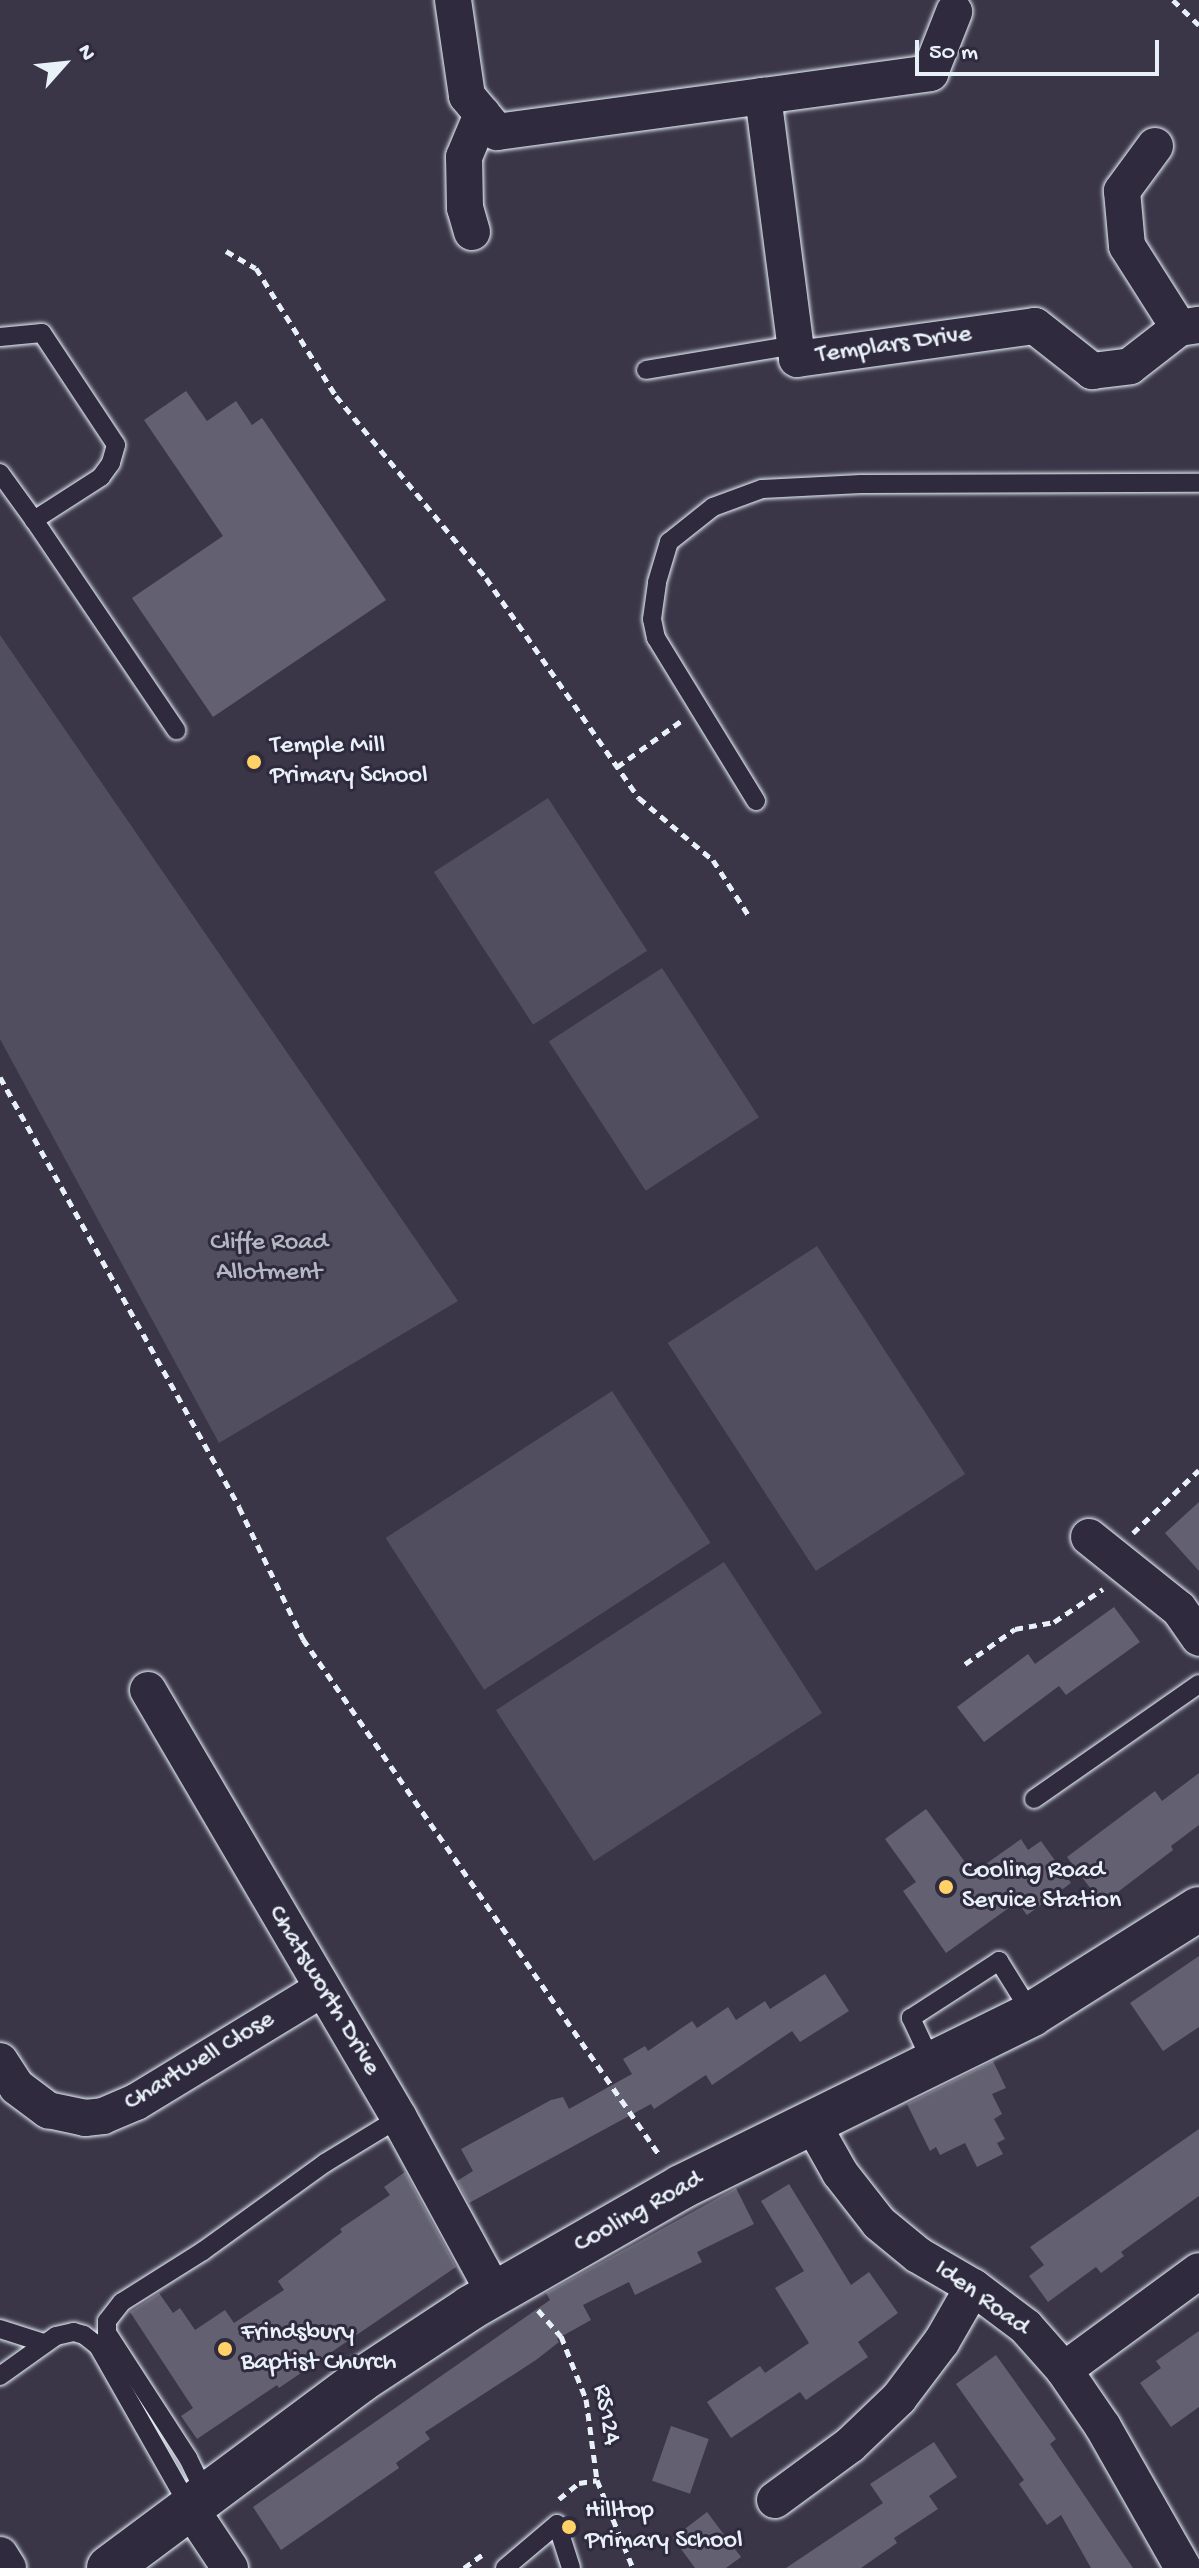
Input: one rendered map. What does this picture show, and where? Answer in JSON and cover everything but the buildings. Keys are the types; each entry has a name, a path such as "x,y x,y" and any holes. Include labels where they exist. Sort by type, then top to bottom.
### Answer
{"main road":[{"name":"Cooling Road","path":"109,2568 391,2359 504,2288 681,2187 933,2066 1032,2014 1126,1958 1199,1909"}],"street":[{"path":"453,0 467,96 497,132 930,73 954,12"},
{"name":"Templars Drive","path":"763,96 797,359 1035,326 1092,371 1130,366 1189,327 1127,246 1122,191 1155,146"},
{"path":"472,232 465,208 464,157 482,114"},
{"path":"1110,1554 1179,1609 1199,1638"},
{"name":"Chatsworth Drive","path":"148,1690 322,1989 504,2288"},
{"name":"Chartwell Close","path":"0,2061 17,2087 48,2110 67,2116 103,2116 136,2102 322,1989"},
{"name":"Iden Road","path":"813,2125 840,2173 879,2223 918,2255 973,2287 1026,2327 1064,2370 1103,2427 1183,2568"},
{"path":"1064,2370 1199,2271"},
{"path":"775,2500 850,2445 899,2398 942,2341 973,2287"},
{"path":"198,2502 230,2568"},
{"path":"0,2555 8,2568"}],"lane":[{"path":"0,337 42,333 116,445 111,463 101,477 34,520"},
{"path":"646,370 796,345"},
{"path":"0,473 176,730"},
{"path":"756,801 656,638 652,619 657,582 669,542 713,507 762,489 861,484 1199,483"},
{"path":"1034,1799 1199,1684"},
{"path":"933,2066 911,2018 999,1961 1032,2014"},
{"path":"198,2502 188,2458 107,2333 107,2321 122,2302 203,2251 325,2163 399,2118"},
{"path":"0,2329 44,2343"},
{"path":"0,2376 56,2336 74,2332 98,2346 198,2502"},
{"path":"505,2568 557,2524 571,2568"}],"path":[{"path":"1173,0 1199,25"},
{"path":"226,251 256,268 336,396 486,578 639,798 713,860 749,916"},
{"path":"617,767 700,707"},
{"path":"0,1077 239,1507 303,1639 681,2187"},
{"path":"965,1664 1015,1629 1054,1622 1110,1554 1199,1470"},
{"name":"RS124","path":"504,2288 561,2336 586,2399 597,2480 633,2568"}],"green space":[{"name":"Cliffe Road Allotment","path":"0,635 458,1301 219,1443 0,1039"},
{"path":"548,798 647,951 533,1025 434,872"},
{"path":"662,968 759,1117 646,1191 549,1042"},
{"path":"817,1246 965,1474 816,1571 668,1343"},
{"path":"612,1391 711,1543 484,1690 386,1538"},
{"path":"724,1562 822,1713 594,1861 496,1710"}],"place":[{"name":"Temple Mill Primary School","path":"254,762"},
{"name":"Cooling Road Service Station","path":"946,1887"},
{"name":"Frindsbury Baptist Church","path":"225,2349"},
{"name":"Hilltop Primary School","path":"569,2527"}]}
